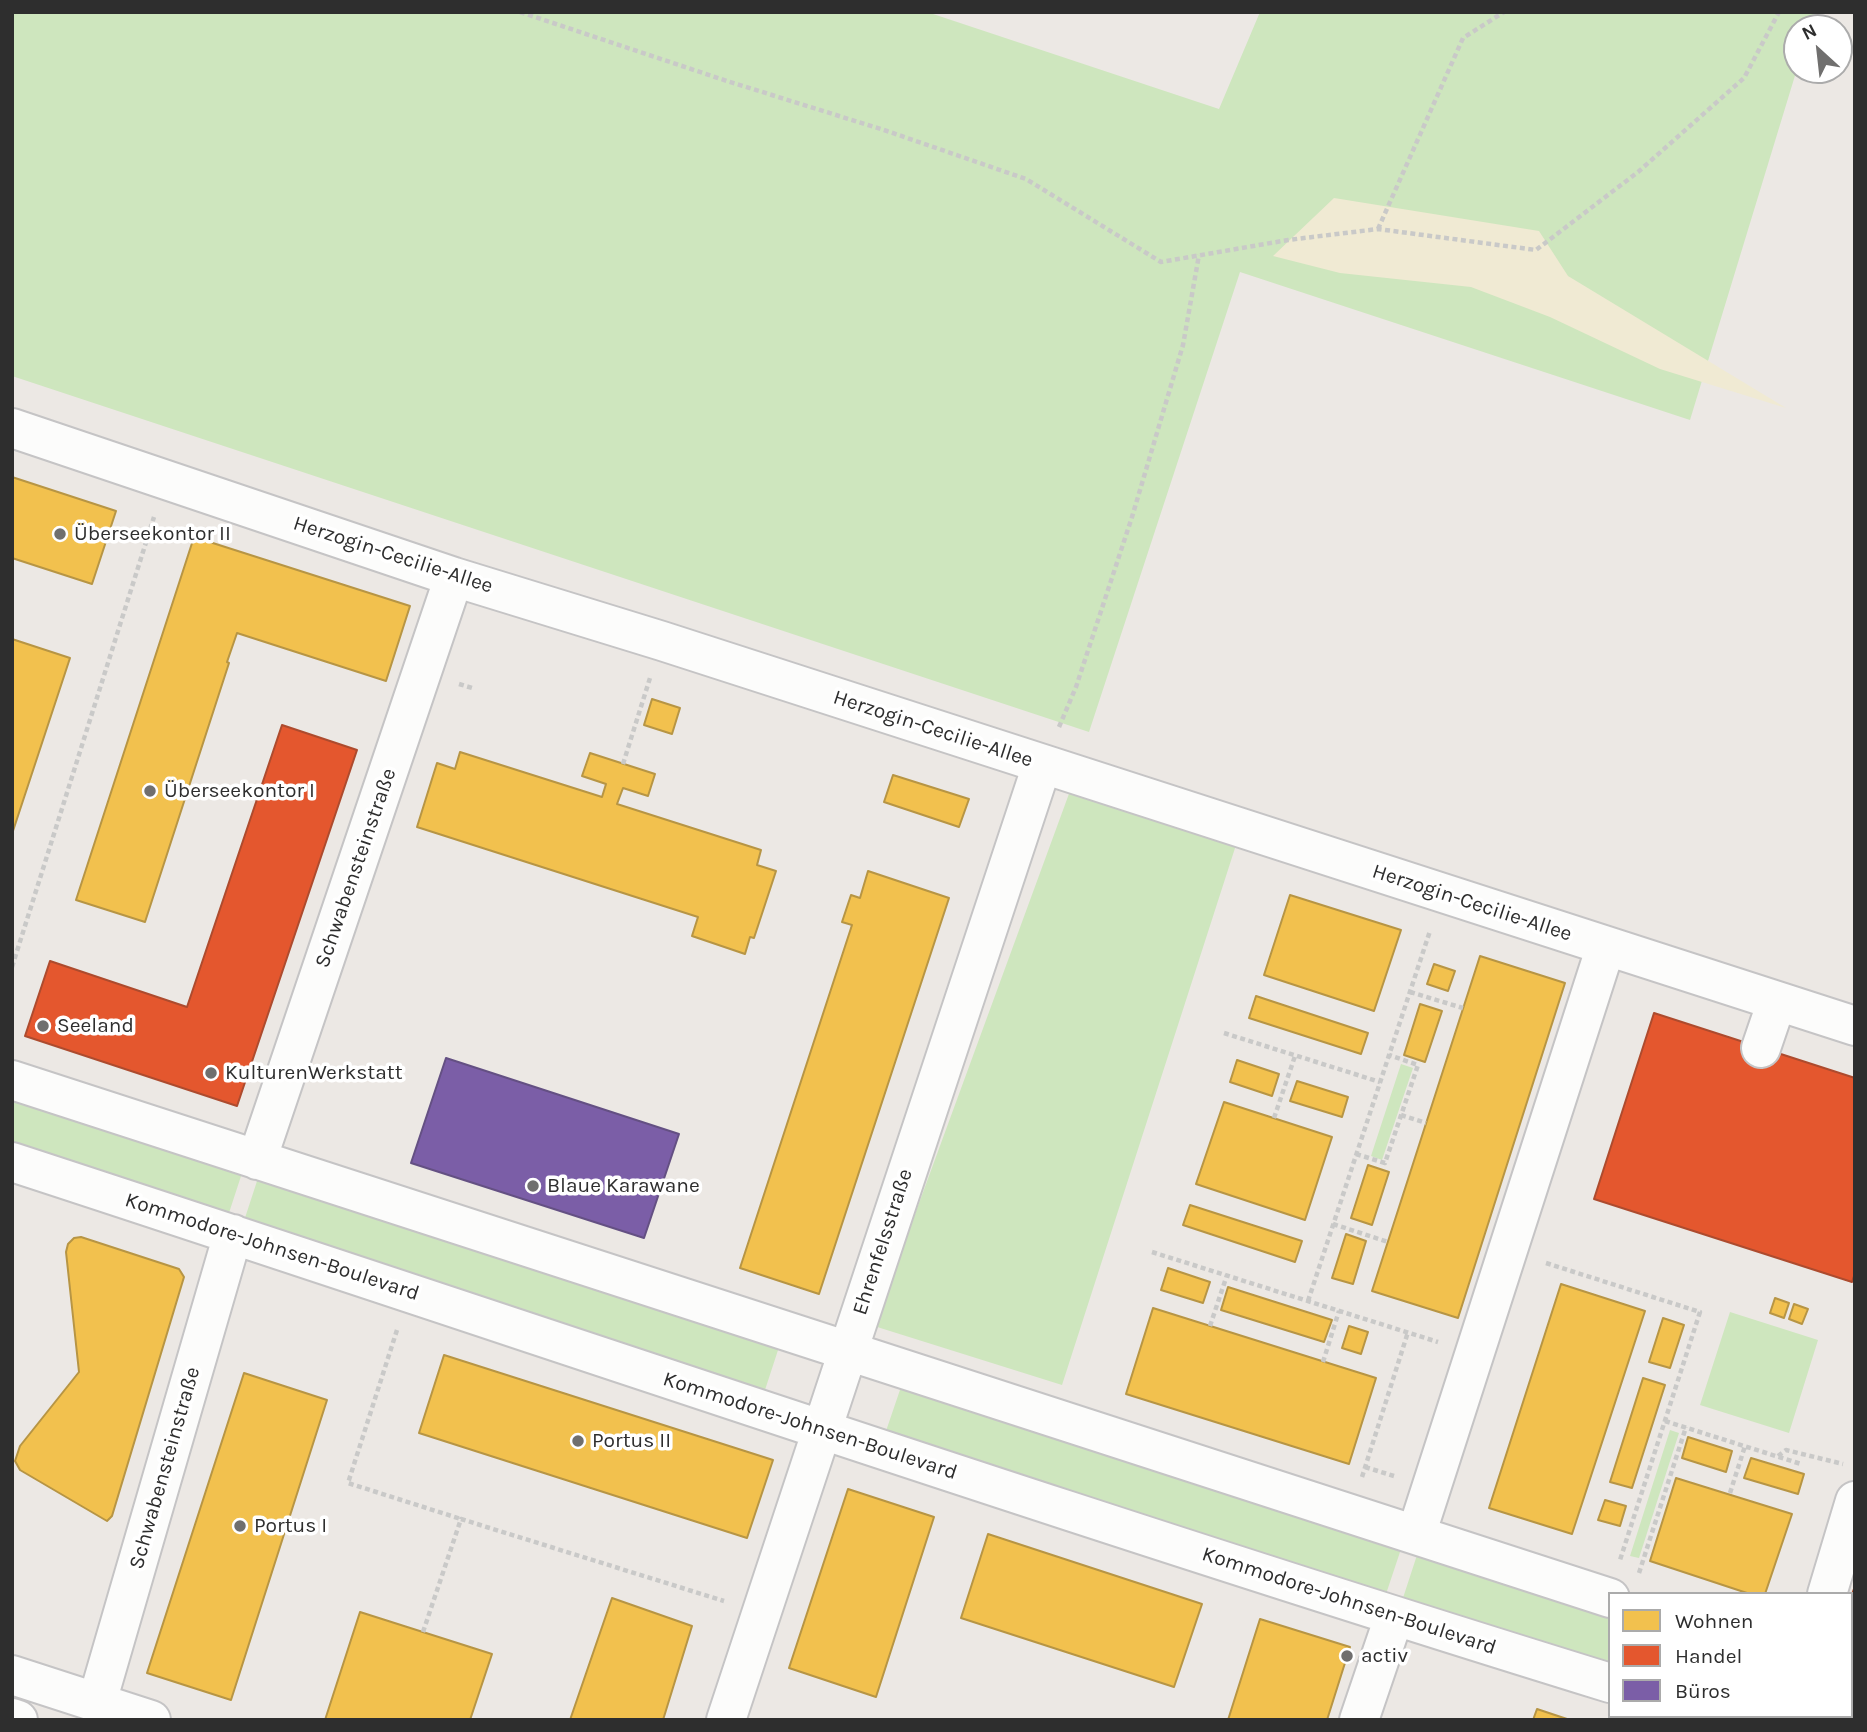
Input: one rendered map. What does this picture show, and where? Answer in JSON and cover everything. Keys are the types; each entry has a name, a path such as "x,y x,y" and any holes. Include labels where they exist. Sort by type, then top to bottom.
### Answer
{"street":[{"name":"Herzogin-Cecilie-Allee","path":"12,428 454,577 662,641 1855,1026"},
{"name":"Schwabensteinstraße","path":"257,1160 454,577"},
{"name":"Ehrenfelsstraße","path":"726,1720 1042,765"},
{"path":"1416,1535 1606,946"},
{"path":"1761,1048 1777,1001"},
{"path":"12,1080 1350,1514 1618,1592"},
{"name":"Kommodore-Johnsen-Boulevard","path":"12,1162 822,1431 1608,1682"},
{"name":"Schwabensteinstraße","path":"97,1702 233,1234"},
{"path":"1828,1592 1855,1501"},
{"path":"1359,1720 1394,1616"},
{"path":"12,1675 151,1720"},
{"path":"12,1718 18,1720"}],"path":[{"path":"520,12 1026,179 1161,262 1288,240 1378,229 1536,250 1638,172 1744,78 1779,12"},
{"path":"1378,229 1464,38 1504,12"},
{"path":"1042,765 1076,687 1132,517 1183,345 1199,255"},
{"path":"12,967 166,479"},
{"path":"623,764 662,641"},
{"path":"1308,1301 1442,894"},
{"path":"1410,992 1463,1008"},
{"path":"1224,1033 1380,1082"},
{"path":"1356,1154 1385,1163 1418,1065 1389,1055"},
{"path":"1274,1118 1295,1056"},
{"path":"1401,1115 1426,1123"},
{"path":"1333,1224 1388,1242"},
{"path":"1508,1251 1700,1312 1665,1421 1618,1592"},
{"path":"1152,1252 1475,1354"},
{"path":"1210,1326 1227,1275"},
{"path":"409,1293 348,1483 762,1612"},
{"path":"1322,1362 1339,1311"},
{"path":"1350,1514 1408,1332"},
{"path":"1665,1421 1801,1464"},
{"path":"1618,1592 1686,1427"},
{"path":"1730,1493 1745,1446"},
{"path":"1777,1456 1786,1450 1855,1467"},
{"path":"423,1633 461,1519"}],"green space":[{"path":"12,12 927,12 1219,109 1260,12 1814,12 1783,14 1783,84 1792,84 1690,420 1240,272 1089,732 12,376"},
{"path":"1070,791 1236,845 1062,1385 874,1326"},
{"path":"1401,1064 1413,1068 1382,1160 1371,1156"},
{"path":"12,1096 243,1170 227,1219 12,1149"},
{"path":"259,1175 780,1344 764,1393 243,1224"},
{"path":"1730,1312 1818,1340 1789,1433 1700,1405"},
{"path":"902,1384 1402,1546 1386,1594 886,1431"},
{"path":"1670,1430 1679,1433 1639,1558 1630,1556"},
{"path":"1418,1552 1608,1612 1608,1667 1402,1601"}],"sand":[{"path":"1334,198 1539,231 1568,276 1786,408 1660,369 1550,317 1471,287 1340,273 1273,256"}],"building: Wohnen":[{"name":"Überseekontor II","path":"12,477 116,511 92,584 12,558"},
{"name":"Überseekontor I","path":"194,537 410,606 386,681 237,633 145,922 76,900"},
{"path":"12,639 70,658 12,834"},
{"path":"652,699 680,708 672,734 644,725"},
{"path":"460,752 602,797 606,784 582,776 590,753 655,774 648,796 623,788 617,804 761,850 757,865 776,871 754,938 750,937 745,954 692,936 698,917 417,827 437,763 455,769"},
{"path":"893,775 969,799 959,827 884,802"},
{"path":"868,871 949,898 819,1294 740,1268 852,925 842,922 851,895 860,898"},
{"path":"1290,895 1401,930 1374,1011 1264,975"},
{"path":"1480,956 1565,983 1458,1318 1372,1291"},
{"path":"1434,964 1455,971 1448,991 1427,984"},
{"path":"1256,996 1368,1033 1361,1054 1249,1018"},
{"path":"1420,1004 1442,1011 1425,1062 1404,1055"},
{"path":"1237,1060 1279,1074 1272,1096 1230,1082"},
{"path":"1297,1081 1348,1097 1342,1117 1290,1101"},
{"path":"1224,1102 1332,1137 1305,1220 1196,1184"},
{"path":"1368,1165 1389,1172 1372,1225 1351,1218"},
{"path":"1190,1205 1302,1241 1295,1262 1183,1225"},
{"path":"1346,1234 1366,1241 1353,1284 1332,1278"},
{"path":"81,1237 179,1269 184,1277 112,1516 107,1521 20,1470 15,1461 20,1446 79,1372 66,1252 68,1244 74,1238"},
{"path":"1168,1268 1210,1282 1203,1303 1161,1290"},
{"path":"1561,1284 1645,1311 1572,1534 1489,1508"},
{"path":"1228,1287 1332,1320 1324,1342 1221,1310"},
{"path":"1775,1298 1789,1303 1784,1318 1770,1313"},
{"path":"1794,1304 1808,1309 1802,1324 1789,1319"},
{"path":"1153,1308 1376,1378 1349,1464 1126,1394"},
{"path":"1663,1318 1684,1325 1670,1368 1649,1362"},
{"path":"1349,1326 1368,1332 1361,1354 1342,1348"},
{"name":"Portus II","path":"444,1355 773,1460 747,1538 419,1433"},
{"name":"Portus I","path":"244,1373 327,1400 231,1700 147,1673"},
{"path":"1643,1378 1665,1385 1632,1488 1610,1482"},
{"path":"1688,1437 1732,1451 1726,1472 1682,1458"},
{"path":"1751,1458 1804,1474 1798,1494 1744,1478"},
{"path":"1676,1478 1792,1514 1766,1592 1744,1592 1650,1561"},
{"path":"848,1489 934,1517 876,1697 789,1668"},
{"path":"1605,1500 1626,1506 1620,1526 1598,1520"},
{"path":"988,1534 1202,1604 1174,1687 961,1618"},
{"path":"612,1598 692,1626 663,1720 570,1720"},
{"path":"360,1612 492,1654 470,1720 325,1720"},
{"path":"1260,1619 1350,1647 1327,1720 1228,1720"},
{"path":"1537,1709 1570,1720 1533,1720"}],"building: Handel":[{"path":"282,725 357,750 237,1106 25,1036 50,961 187,1007"},
{"path":"1654,1013 1855,1078 1855,1273 1852,1282 1594,1199"},
{"path":"1855,1586 1855,1627 1853,1626"}],"building: Büros":[{"path":"446,1058 679,1134 644,1238 411,1163"}],"place":[{"name":"Überseekontor II","path":"60,534"},
{"name":"Überseekontor I","path":"150,791"},
{"name":"Seeland","path":"43,1026"},
{"name":"KulturenWerkstatt","path":"211,1073"},
{"name":"Blaue Karawane","path":"533,1186"},
{"name":"Portus II","path":"578,1441"},
{"name":"Portus I","path":"240,1526"},
{"name":"activ","path":"1347,1656"}]}
